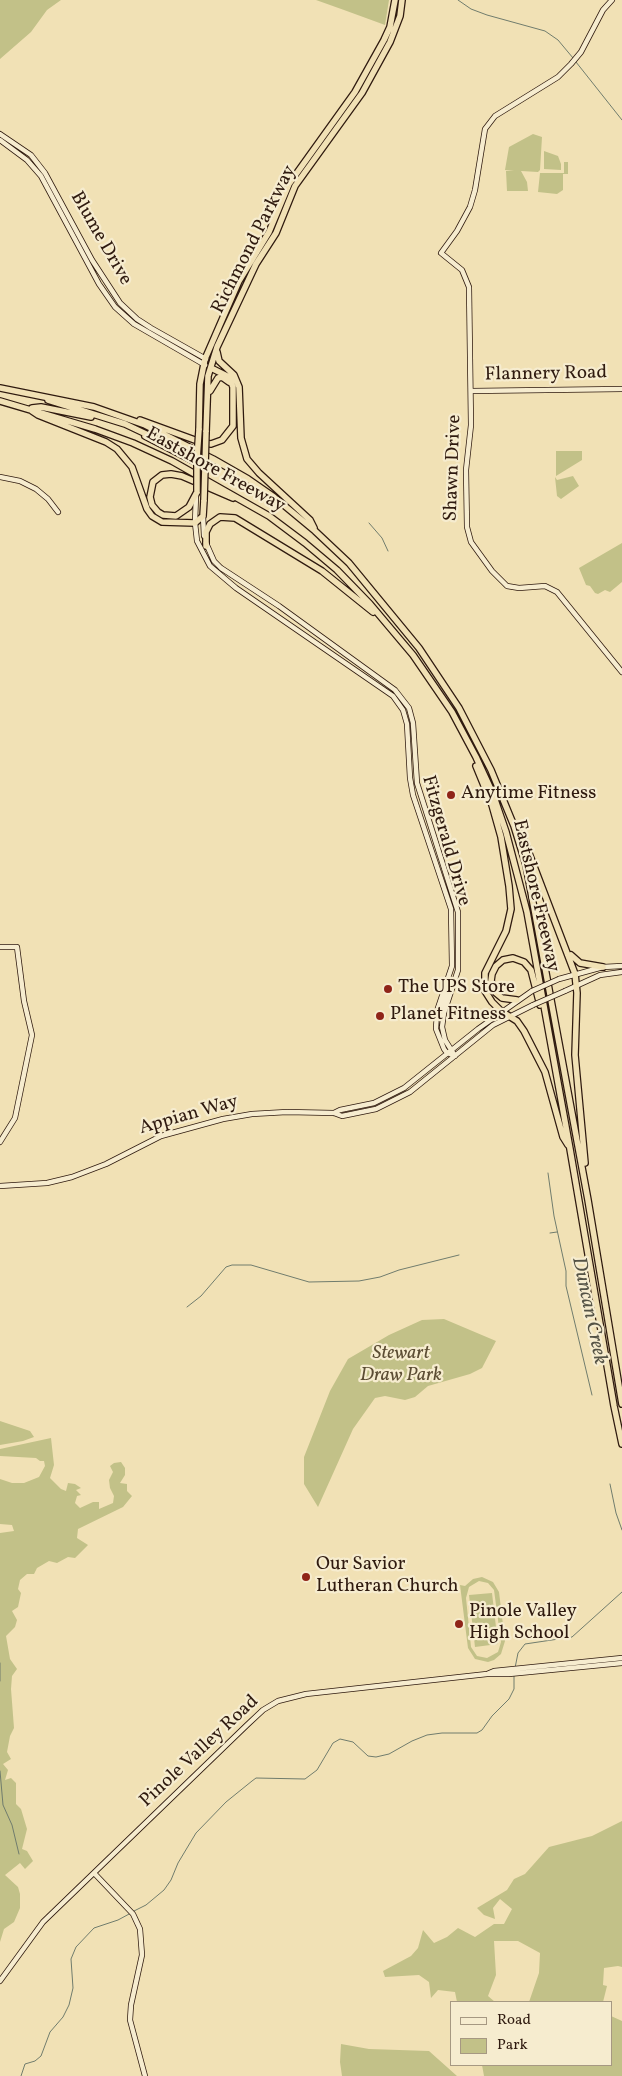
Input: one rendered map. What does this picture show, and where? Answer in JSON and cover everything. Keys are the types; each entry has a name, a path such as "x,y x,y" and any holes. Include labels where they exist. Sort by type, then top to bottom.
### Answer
{"highway":[{"name":"Richmond Parkway","path":"196,492 200,384 205,362 239,281 269,232 289,184 355,92 384,40 390,27 395,0"},
{"name":"Richmond Parkway","path":"204,516 207,400 211,365 256,264 276,233 295,186 362,93 390,42 400,16 402,0"},
{"path":"218,347 217,356 225,368 234,375 239,387 241,438 248,459 259,473 310,520 315,531"},
{"path":"211,365 225,368"},
{"path":"120,415 147,421 203,443 211,444 222,440 233,426 231,382 229,377 211,365"},
{"path":"207,400 211,386 218,378 226,379 232,391"},
{"path":"0,388 54,401 134,428 205,465"},
{"name":"Eastshore Freeway","path":"0,388 61,398 120,415 168,436 248,479 274,497 315,531 349,563 438,674 487,763 514,826 526,865 588,1200 622,1404"},
{"name":"Eastshore Freeway","path":"0,401 133,443 172,461 253,506 305,542 385,621 431,680 452,712 476,757 504,824 517,871 532,938 622,1444"},
{"path":"29,409 41,407 91,416 169,446"},
{"path":"29,409 38,416 106,442 117,449 132,467 147,509 152,516 168,523 195,523 204,516"},
{"path":"196,492 189,507 176,516 163,515 158,512 152,506 150,497 151,486 156,480 162,475 176,474 253,506"},
{"path":"206,546 206,532 210,524 220,517 235,518 322,571 385,621"},
{"path":"476,757 475,765 492,805 501,837 509,886 510,921 487,967 483,984 487,996 501,1011 517,1021 524,1031 545,1072 563,1137 570,1149"},
{"path":"514,826 522,835 575,974 577,986 574,1055 583,1150 589,1189 588,1200"},
{"path":"563,943 575,960 580,963 603,967"},
{"path":"517,1000 502,998 493,988 491,981 496,966 504,960 513,958 524,962 531,970 548,1033"}],"main road":[{"name":"Shawn Drive","path":"612,0 603,10 590,38 571,64 558,77 495,116 485,129 475,190 470,207 457,231 441,253 462,270 469,285 471,432 466,470 467,527 473,546 507,586 519,588 538,585 558,592 622,672"},
{"name":"Blume Drive","path":"0,134 31,155 45,172 92,260 120,303 137,319 205,362"},
{"name":"Blume Drive","path":"0,140 21,155 41,176 98,284 115,307 134,324 211,365"},
{"name":"Flannery Road","path":"471,391 622,389"},
{"path":"0,478 20,481 36,488 58,512"},
{"name":"Fitzgerald Drive","path":"196,492 195,523 199,549 216,572 393,696 400,704 407,724 410,778 413,795 451,909 453,951 450,973 437,1011 436,1028 440,1042 455,1056"},
{"name":"Fitzgerald Drive","path":"204,516 206,546 214,561 221,568 279,606 395,690 409,708 413,723 417,783 458,912 459,963 444,1013 443,1034 450,1051"},
{"path":"0,948 16,947 24,1001 32,1035 32,1045 24,1068 15,1118 0,1142"},
{"name":"Appian Way","path":"334,1113 340,1110 368,1105 395,1094 413,1082 501,1011 532,991 558,979 575,974 603,967 622,966"},
{"name":"Appian Way","path":"0,1186 47,1183 72,1177 106,1164 161,1136 223,1119 266,1112 334,1113 342,1116 363,1113 393,1102 410,1092 493,1025 600,975 622,972"},
{"path":"450,973 448,992 450,994"},
{"path":"444,990 446,996 442,1007 444,1013"},
{"name":"Pinole Valley Road","path":"521,1671 622,1658"},
{"name":"Pinole Valley Road","path":"0,1981 43,1922 263,1710 278,1701 306,1694 487,1674 622,1663"},
{"path":"94,1873 128,1908 140,1929 142,1954 131,2005 130,2020 145,2076"}],"green space":[{"path":"0,0 61,0 47,10 31,32 0,59"},
{"path":"316,0 389,0 385,25 344,10"},
{"path":"533,134 542,137 540,170 538,172 521,171 527,182 528,191 507,191 506,171 514,171 505,170 509,147"},
{"path":"544,151 558,156 561,170 544,169"},
{"path":"564,162 568,162 568,174 563,174 563,190 557,194 538,192 540,173 564,173"},
{"path":"556,451 582,451 582,460 556,476"},
{"path":"573,476 579,486 561,499 557,496 555,477 557,480"},
{"path":"622,543 622,582 610,592 605,590 598,594 595,593 590,586 586,585 579,568"},
{"name":"Stewart Draw Park","path":"444,1319 496,1341 482,1368 470,1374 428,1386 415,1397 405,1400 385,1396 375,1398 353,1429 318,1507 304,1484 304,1457 330,1391 348,1359 389,1335 422,1320"},
{"path":"0,1421 30,1431 34,1437 0,1445"},
{"path":"51,1438 54,1465 50,1478 61,1489 66,1491 68,1483 75,1484 81,1488 76,1490 81,1495 77,1496 75,1503 80,1508 93,1502 99,1502 99,1509 113,1503 114,1496 109,1480 113,1472 110,1466 114,1463 121,1462 125,1468 125,1475 120,1483 127,1484 127,1491 132,1496 123,1507 78,1529 77,1538 88,1545 75,1558 68,1557 57,1563 49,1561 37,1568 34,1574 27,1574 20,1580 18,1589 21,1593 18,1607 12,1611 17,1620 15,1627 6,1636 10,1659 17,1669 12,1676 11,1689 14,1728 10,1736 7,1752 11,1759 3,1764 8,1770 5,1780 11,1778 16,1783 16,1804 21,1809 27,1829 22,1849 27,1851 33,1861 25,1869 20,1863 5,1875 18,1887 20,1908 14,1922 4,1929 0,1942 0,1533 14,1531 12,1525 0,1524 0,1479 12,1483 24,1483 39,1477 45,1466 44,1461 36,1458 0,1456 0,1449"},
{"path":"482,1577 493,1582 499,1592 505,1641 501,1654 488,1662 475,1659 468,1648 460,1585 465,1586 473,1579","holes":["479,1581 488,1583 494,1590 501,1642 498,1652 487,1658 477,1656 471,1647 466,1598 469,1587"]},
{"path":"492,1593 498,1644 475,1647 469,1595"},
{"path":"622,1821 622,1967 604,1968 603,1985 607,1986 603,2001 529,2001 539,1973 540,1953 518,1941 494,1941 496,1975 488,1996 494,2001 457,2001 455,1992 438,1990 431,1998 429,1982 419,1975 385,1977 383,1971 411,1956 418,1948 423,1930 434,1943 447,1937 458,1928 475,1937 494,1924 504,1924 512,1909 500,1899 493,1908 495,1919 484,1915 477,1908 507,1890 514,1879 525,1874 549,1847 592,1836"},
{"path":"612,2016 622,2021 622,2076 484,2076 482,2066 612,2066"},
{"path":"341,2044 369,2049 429,2051 457,2076 342,2076 340,2062"}],"waterway":[{"path":"458,0 471,9 487,15 545,31 558,40 573,58"},
{"path":"576,62 622,120"},
{"path":"369,523 382,538 388,551"},
{"name":"Duncan Creek","path":"548,1173 554,1216 566,1271 566,1286 592,1395"},
{"name":"Duncan Creek","path":"550,1233 557,1232"},
{"name":"Duncan Creek","path":"187,1307 201,1296 226,1267 232,1265 251,1265 309,1282 359,1281 459,1255"},
{"name":"Duncan Creek","path":"610,1484 616,1513 622,1530"},
{"path":"515,1668 518,1653 525,1644 572,1637 622,1592"},
{"path":"0,1663 0,1681"},
{"path":"134,1911 146,1905 164,1890 196,1833 226,1802 256,1778 305,1779 317,1770 333,1743 340,1739 353,1742 368,1756 376,1757 389,1754 427,1735 477,1733 482,1730 492,1716 509,1699 514,1689 514,1674"},
{"path":"0,1771 3,1805 12,1825 19,1854"},
{"path":"21,2076 25,2064 35,2061 41,2056 50,2032 63,2017 69,2005 73,1988 71,1959 76,1947 94,1928 118,1920 131,1913"}],"place":[{"name":"Anytime Fitness","path":"451,795"},
{"name":"The UPS Store","path":"388,989"},
{"name":"Planet Fitness","path":"380,1016"},
{"name":"Our Savior Lutheran Church","path":"306,1577"},
{"name":"Pinole Valley High School","path":"459,1624"}]}
